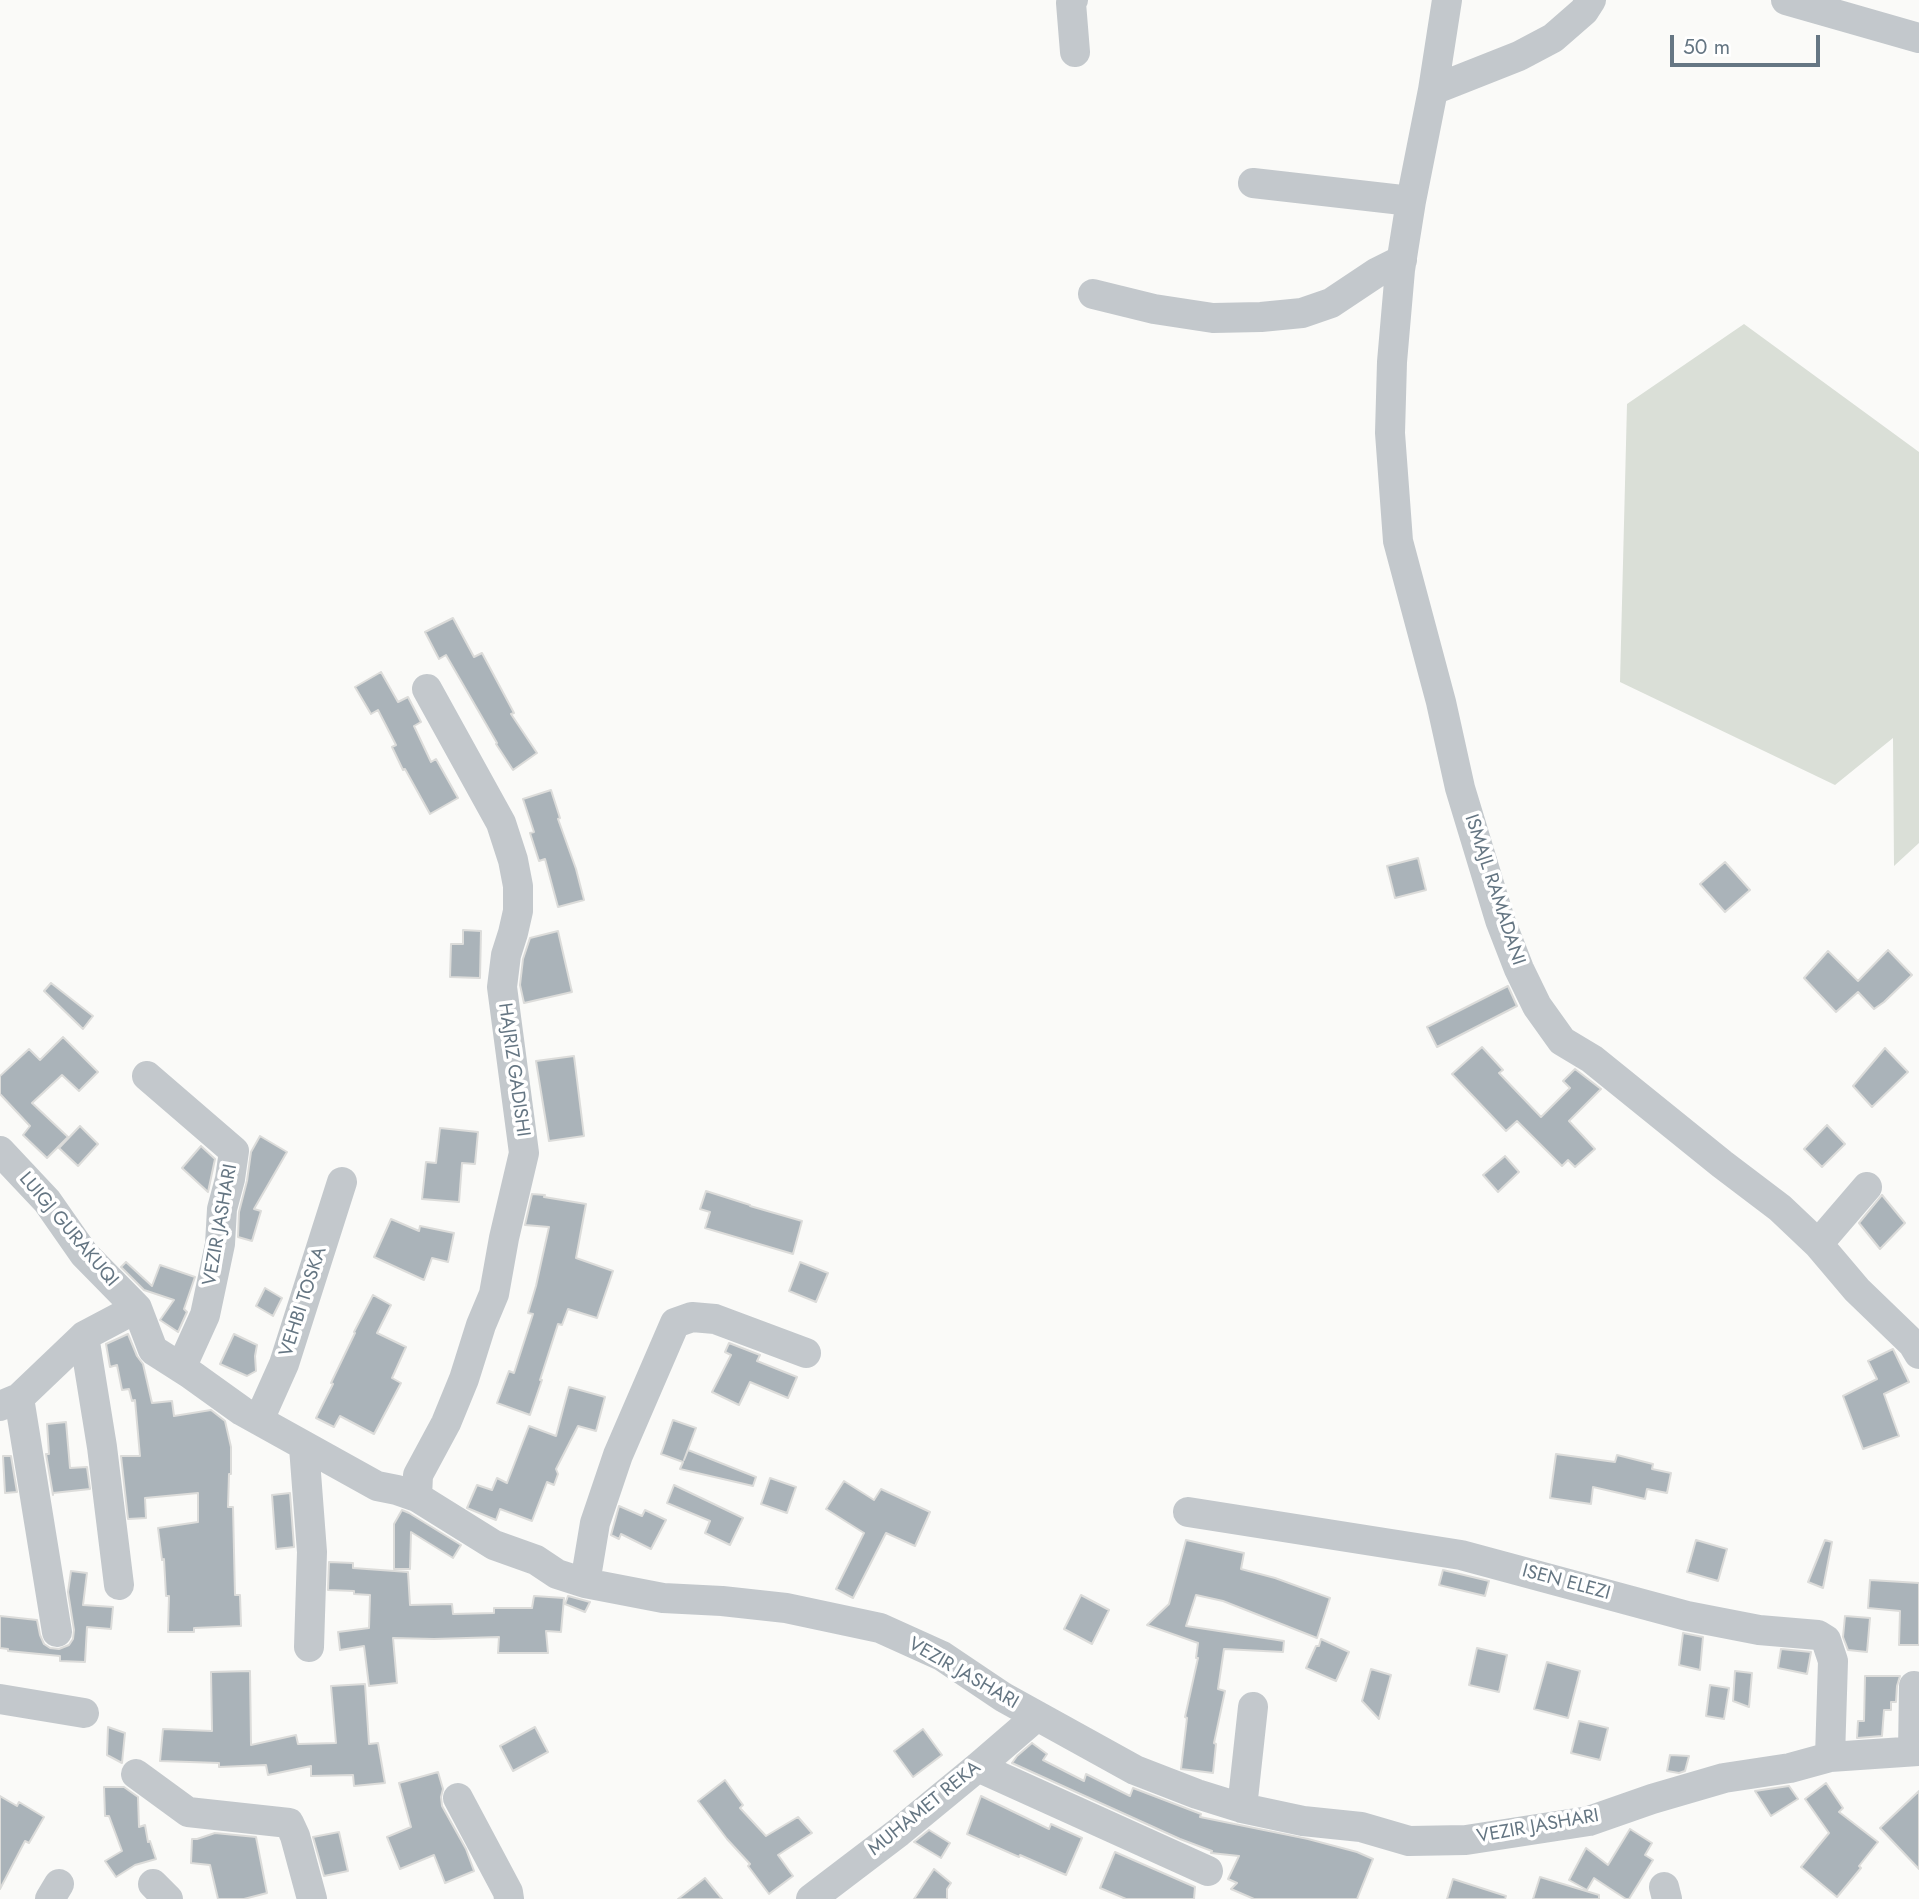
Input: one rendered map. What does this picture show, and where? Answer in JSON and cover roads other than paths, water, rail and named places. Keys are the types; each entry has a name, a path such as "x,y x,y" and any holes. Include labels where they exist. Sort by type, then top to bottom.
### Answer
{"street":[{"path":"1073,0 1071,3 1075,51"},
{"name":"ISMAJL RAMADANI","path":"1447,0 1402,260 1392,362 1390,433 1398,541 1441,702 1460,788 1500,920 1519,970 1537,1006 1562,1041 1592,1059 1780,1208 1818,1244 1857,1290 1913,1344 1919,1354"},
{"path":"1433,90 1519,56 1553,38 1584,11 1591,0"},
{"path":"1786,0 1919,38"},
{"path":"1254,183 1411,201"},
{"path":"1093,294 1154,309 1213,317 1262,317 1301,313 1331,303 1376,273 1402,260"},
{"name":"HAJRIZ GADISHI","path":"418,1497 418,1475 450,1412 494,1294 524,1153 502,987 506,955 518,911 518,886 513,860 501,823 428,689"},
{"name":"VEZIR JASHARI","path":"147,1076 234,1151 222,1209 220,1244 205,1315 181,1368"},
{"name":"LUIGJ GURAKUQI","path":"0,1151 47,1201 83,1254 137,1308"},
{"name":"VEHBI TOSKA","path":"259,1420 284,1364 342,1182"},
{"path":"1818,1244 1867,1187"},
{"path":"57,1632 9,1402 84,1336 137,1308"},
{"name":"VEZIR JASHARI","path":"137,1308 153,1350 242,1411 377,1486 418,1497 494,1545 536,1560 557,1574 585,1583 663,1598 786,1608 880,1628 942,1657 1036,1717 1135,1770 1242,1808 1303,1821 1361,1827 1409,1841 1466,1840 1589,1821 1724,1779 1790,1768 1830,1757 1916,1751 1914,1686"},
{"path":"585,1583 595,1523 618,1455 675,1323 692,1317 715,1319 806,1353"},
{"path":"84,1336 102,1447 119,1586"},
{"path":"304,1447 312,1552 309,1647"},
{"name":"ISEN ELEZI","path":"1188,1512 1461,1555 1688,1616 1759,1630 1818,1636 1826,1640 1833,1661 1830,1757"},
{"path":"0,1699 83,1713"},
{"path":"1242,1808 1253,1707"},
{"name":"MUHAMET REKA","path":"811,1899 898,1832 1036,1717"},
{"path":"978,1767 1208,1871"},
{"path":"136,1774 188,1812 289,1823 312,1899"},
{"path":"457,1798 508,1892 509,1899"}]}
